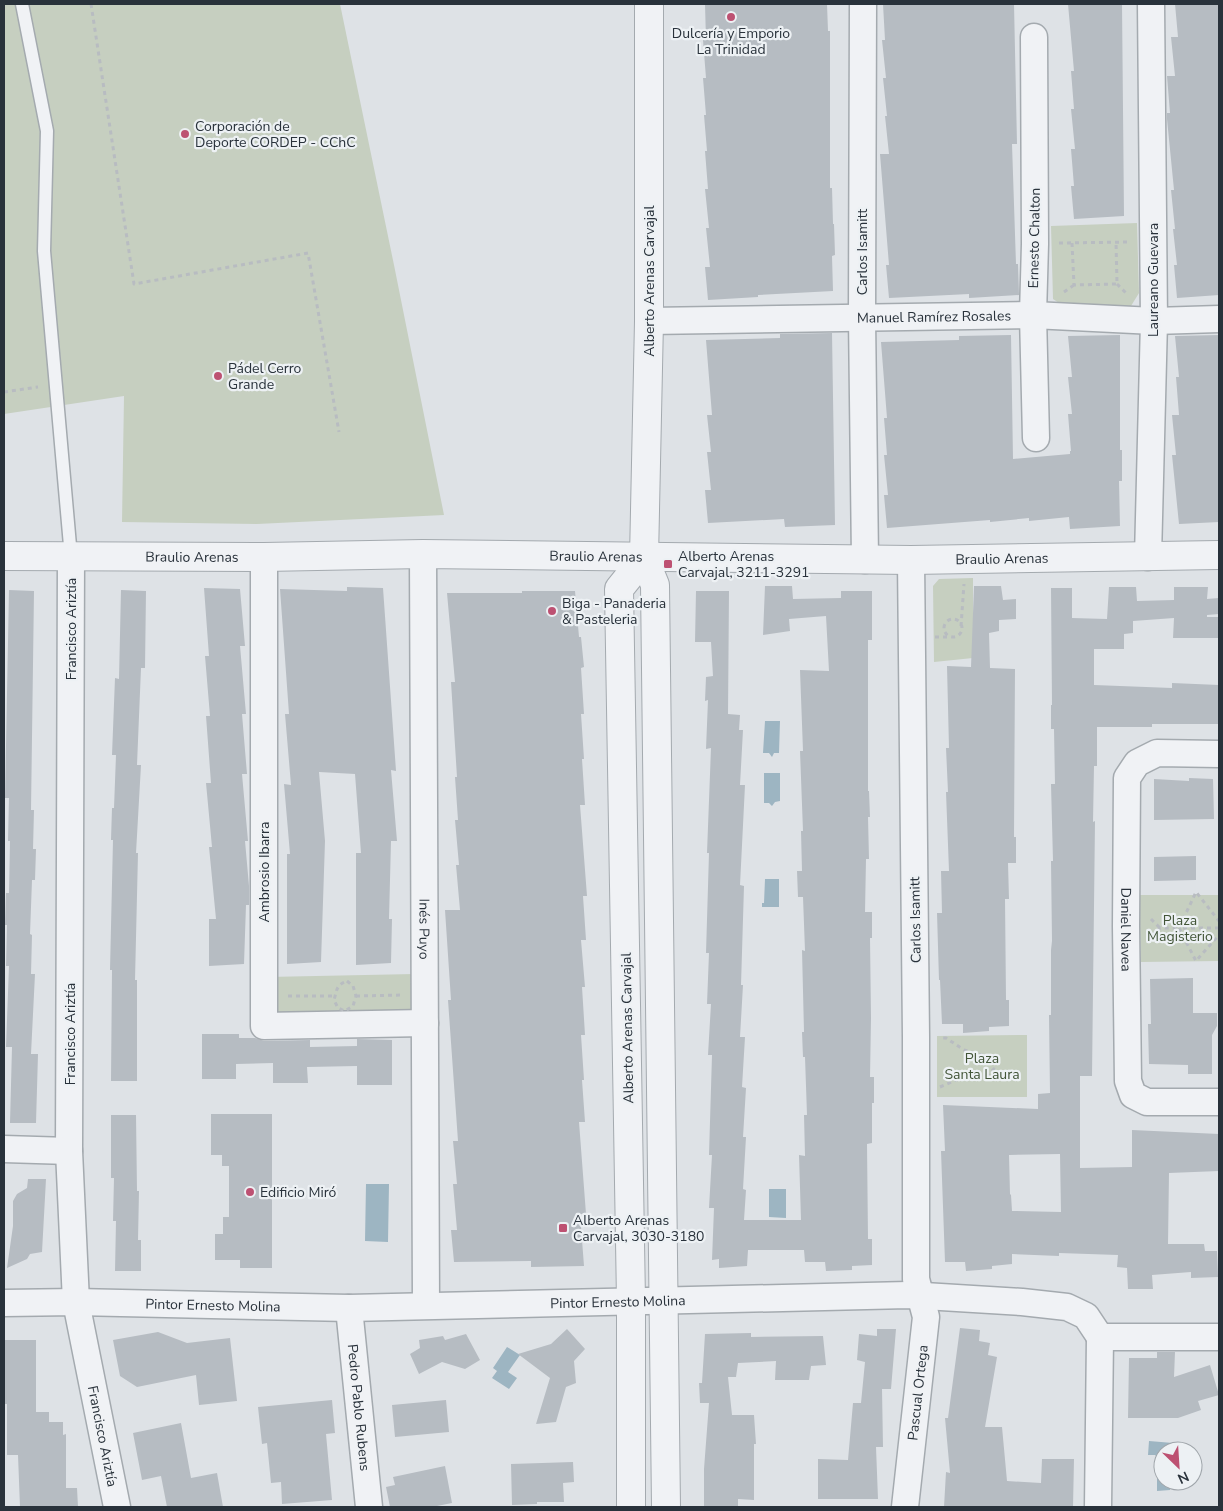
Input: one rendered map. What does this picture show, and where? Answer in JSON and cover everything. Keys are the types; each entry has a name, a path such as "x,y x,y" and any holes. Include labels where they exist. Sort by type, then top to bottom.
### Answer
{"street":[{"name":"Alberto Arenas Carvajal","path":"649,4 649,321 644,558 655,585 666,1507"},
{"name":"Carlos Isamitt","path":"863,4 862,317 865,560"},
{"name":"Laureano Guevara","path":"1148,557 1154,321 1151,4"},
{"name":"Ernesto Chalton","path":"1034,37 1035,244 1033,316 1036,438"},
{"name":"Manuel Ramírez Rosales","path":"649,321 1033,316 1154,321 1219,319"},
{"name":"Braulio Arenas","path":"4,556 423,554 644,558 965,560 1219,555"},
{"name":"Inés Puyo","path":"423,554 426,1305"},
{"name":"Ambrosio Ibarra","path":"264,556 264,1026 425,1023"},
{"name":"Francisco Ariztía","path":"71,557 69,1151 76,1302 117,1507"},
{"name":"Alberto Arenas Carvajal","path":"631,1507 631,1301 619,589 644,558"},
{"name":"Carlos Isamitt","path":"911,560 919,1287"},
{"name":"Daniel Navea","path":"1219,754 1157,753 1137,763 1127,778 1126,963 1128,1081 1132,1095 1147,1102 1219,1102"},
{"path":"4,1150 69,1151"},
{"name":"Pintor Ernesto Molina","path":"4,1303 76,1302 349,1308 664,1300 919,1287 1067,1306 1086,1316 1100,1337"},
{"name":"Pascual Ortega","path":"905,1507 926,1317 919,1287"},
{"name":"Pedro Pablo Rubens","path":"349,1308 369,1507"},
{"path":"1098,1507 1100,1337 1219,1337"}],"lane":[{"path":"22,4 47,131 44,251 71,557"}],"path":[{"path":"91,4 134,284 308,253 339,432"},
{"path":"1035,244 1153,241"},
{"path":"1072,243 1074,285 1117,284 1116,242"},
{"path":"4,392 56,385"},
{"path":"961,626 956,620 950,620 946,623 945,632 949,636 957,636 961,632 965,560"},
{"path":"1179,928 1196,892 1219,921"},
{"path":"1126,963 1160,928 1219,928"},
{"path":"1179,928 1196,961 1219,935"},
{"path":"347,981 353,986 356,996 353,1006 345,1011 338,1008 334,1000 335,996 336,988 347,981"},
{"path":"356,996 425,995"},
{"path":"264,996 335,996"},
{"path":"916,1037 946,1038 964,1050 989,1057 994,1062 995,1068 986,1076 963,1077 943,1087 934,1087"}],"green space":[{"name":"Corporación de Deporte CORDEP - CChC","path":"4,4 340,4 444,515 257,524 122,522 124,396 4,414"},
{"path":"1137,223 1139,293 1131,306 1065,307 1053,299 1051,226"},
{"path":"973,578 973,658 934,662 933,586 939,579"},
{"name":"Plaza Magisterio","path":"1139,895 1219,895 1219,961 1141,962"},
{"path":"414,974 415,1015 268,1017 267,977"},
{"name":"Plaza Santa Laura","path":"1027,1035 1027,1097 937,1097 937,1036"}],"water":[{"path":"765,721 780,721 779,753 774,753 772,757 769,753 763,753"},
{"path":"764,773 780,773 780,801 775,802 772,806 769,803 764,803"},
{"path":"765,879 779,879 779,907 762,907 762,903 764,903"},
{"path":"366,1184 389,1184 388,1242 365,1241"},
{"path":"769,1189 786,1189 786,1218 769,1217"},
{"path":"507,1347 520,1355 508,1372 517,1378 509,1389 492,1378 497,1371 493,1368"},
{"path":"1149,1441 1153,1441 1153,1455 1148,1455"}],"building":[{"path":"705,4 827,4 828,31 830,31 830,188 832,188 835,255 832,256 833,291 708,300 705,267 710,267 706,228 709,228 705,189 708,189 703,78 706,78 703,40 706,40"},
{"path":"883,4 1014,4 1017,144 1012,144 1016,264 1018,264 1019,295 969,298 969,294 889,298 886,265 889,265 880,154 889,154 883,78 886,78 882,40 885,40"},
{"path":"1068,4 1122,4 1124,216 1074,219 1071,186 1074,186 1071,149 1075,149 1071,109 1074,109 1071,71 1074,71"},
{"path":"1175,4 1219,4 1219,295 1177,298 1174,265 1177,265 1173,229 1175,229 1171,190 1174,190 1167,119 1167,113 1170,113 1167,76 1175,76 1171,37 1178,37"},
{"path":"832,333 835,525 785,527 784,519 708,523 705,490 711,490 707,452 711,452 707,415 712,415 706,340 780,338 780,334"},
{"path":"1011,335 1013,459 1070,454 1068,414 1072,414 1068,377 1072,377 1068,336 1120,335 1120,450 1122,450 1122,481 1119,481 1120,526 1070,529 1069,517 1029,521 1029,518 990,522 990,520 887,528 884,495 888,495 884,455 887,455 884,418 887,418 881,342 959,340 959,336"},
{"path":"1219,335 1219,522 1179,524 1172,455 1176,455 1172,415 1179,415 1176,377 1179,377 1175,336"},
{"path":"765,586 792,586 793,599 841,598 841,591 872,591 872,640 868,640 868,791 870,817 868,817 869,859 866,859 865,912 872,912 872,938 870,938 870,1077 874,1077 874,1103 872,1103 872,1143 867,1144 868,1239 872,1239 872,1265 852,1266 852,1270 826,1271 825,1262 805,1262 804,1250 748,1250 747,1266 719,1268 719,1259 712,1260 714,1208 709,1208 712,1155 709,1155 712,1055 708,1055 711,1004 707,1004 709,953 706,953 711,748 706,749 708,700 705,701 706,677 713,676 711,642 695,642 696,591 729,591 728,714 740,715 739,730 743,730 740,785 745,785 740,885 744,886 741,985 743,985 740,1037 745,1037 742,1087 746,1088 743,1137 746,1137 743,1189 746,1190 744,1220 801,1220 799,1155 805,1156 804,1115 807,1115 802,1032 804,1032 802,950 805,951 803,897 798,897 797,871 802,871 801,831 803,831 800,751 803,751 800,670 829,671 826,616 789,619 790,631 763,635"},
{"path":"974,586 1001,586 1003,600 1016,599 1016,619 999,620 999,631 989,633 990,668 1015,669 1014,837 1016,837 1016,863 1008,863 1009,899 1005,899 1006,1000 1009,1000 1009,1026 989,1027 989,1031 963,1033 963,1024 942,1024 937,913 942,913 941,871 949,871 946,792 948,792 946,748 949,748 947,666 971,667"},
{"path":"347,587 383,588 396,771 391,770 397,841 391,841 389,919 392,919 391,963 356,965 356,853 361,853 355,774 319,772 325,841 321,962 287,964 287,854 290,854 284,784 291,785 285,714 289,714 280,589 347,591"},
{"path":"1109,587 1136,587 1137,601 1174,600 1174,587 1208,587 1207,599 1219,598 1219,614 1207,615 1207,617 1219,617 1219,638 1173,638 1174,618 1133,621 1133,633 1124,634 1124,649 1094,649 1094,685 1172,688 1172,683 1219,685 1219,724 1152,724 1152,727 1097,727 1097,766 1094,766 1093,822 1095,821 1092,1076 1080,1076 1080,1168 1132,1167 1132,1130 1219,1134 1219,1171 1169,1173 1168,1244 1204,1244 1205,1251 1217,1251 1218,1277 1191,1278 1191,1272 1152,1275 1153,1289 1128,1289 1127,1268 1117,1267 1118,1255 1059,1253 1059,1256 1012,1254 1012,1264 992,1266 992,1269 966,1271 965,1262 945,1262 941,1151 945,1151 943,1105 1038,1109 1038,1094 1050,1093 1049,1015 1051,1015 1052,941 1051,861 1053,861 1051,784 1055,784 1054,729 1051,729 1051,588 1072,588 1072,618 1107,619","holes":["1060,1154 1061,1212 1012,1211 1009,1155"]},
{"path":"204,588 240,589 245,646 240,646 246,714 242,714 247,774 242,774 248,841 245,841 249,886 249,905 246,905 244,964 209,966 209,919 216,919 209,847 212,847 206,783 211,783 206,716 210,716 205,656 209,656"},
{"path":"9,590 34,591 31,810 34,810 33,849 36,849 35,880 32,880 30,934 32,935 31,974 35,974 31,1054 38,1054 36,1123 10,1123 12,1047 6,1047 9,966 6,966 7,925 5,925 6,893 9,893 10,841 8,841 9,798 5,798"},
{"path":"121,590 146,591 145,668 141,668 137,765 141,765 136,853 138,853 135,980 137,980 137,1081 111,1081 112,970 110,970 113,840 111,840 116,755 112,755 115,678 119,679"},
{"path":"522,591 575,591 584,667 581,668 584,714 581,714 585,805 580,805 587,896 583,896 586,940 581,940 585,987 582,987 585,1035 581,1035 585,1122 579,1122 586,1214 580,1214 584,1266 531,1267 531,1261 454,1262 451,1230 457,1230 453,1184 457,1184 453,1141 458,1141 448,1000 451,1000 445,910 460,910 456,865 459,865 455,820 458,820 455,777 457,777 451,682 455,682 447,593 522,593"},
{"path":"1189,778 1213,779 1214,819 1154,820 1154,779 1189,781"},
{"path":"1196,856 1196,880 1154,881 1154,857"},
{"path":"1193,978 1193,1013 1217,1013 1217,1026 1212,1035 1212,1074 1188,1074 1188,1065 1149,1064 1148,1024 1151,1024 1150,979"},
{"path":"202,1034 239,1034 239,1038 255,1038 264,1041 310,1040 310,1047 357,1046 357,1039 392,1040 392,1085 357,1085 357,1066 307,1067 308,1083 273,1083 273,1063 236,1064 236,1079 202,1079"},
{"name":"Edificio Miró","path":"211,1114 272,1114 272,1268 240,1268 240,1260 215,1260 215,1234 223,1234 223,1217 229,1217 229,1166 222,1166 222,1155 211,1155"},
{"path":"111,1115 136,1115 137,1191 139,1191 138,1240 141,1240 141,1271 115,1271 116,1221 113,1221 114,1178 111,1178"},
{"path":"28,1179 46,1179 42,1252 30,1254 27,1259 7,1268 13,1226 13,1201 17,1194 27,1188"},
{"path":"960,1328 980,1330 979,1341 990,1343 988,1355 997,1357 985,1427 1002,1427 1007,1481 1041,1483 1042,1459 1074,1459 1073,1507 944,1507 946,1472 950,1473 945,1418 948,1418"},
{"path":"567,1329 585,1349 574,1361 576,1383 566,1387 556,1422 536,1424 550,1378 518,1354 551,1344"},
{"path":"877,1329 896,1329 891,1389 882,1389 883,1447 876,1447 878,1499 818,1499 818,1459 848,1460 853,1403 861,1403 865,1362 857,1360 859,1334 877,1336"},
{"path":"158,1332 187,1343 230,1338 237,1401 199,1405 196,1375 137,1387 120,1376 113,1340"},
{"path":"751,1333 751,1337 823,1336 826,1365 811,1366 809,1380 775,1380 776,1361 738,1363 736,1377 728,1377 732,1415 754,1415 756,1444 754,1444 754,1500 738,1499 738,1507 704,1507 704,1469 709,1403 700,1403 699,1383 702,1383 705,1334"},
{"path":"466,1334 480,1360 465,1369 442,1362 419,1374 410,1354 420,1348 419,1340 443,1336 445,1340"},
{"path":"4,1340 36,1340 36,1412 49,1412 49,1422 63,1422 63,1435 66,1434 66,1488 77,1488 78,1507 20,1507 18,1455 7,1455 7,1404 4,1404"},
{"path":"1157,1352 1175,1352 1174,1377 1210,1365 1219,1395 1198,1401 1201,1410 1178,1418 1128,1418 1129,1358 1157,1358"},
{"path":"332,1400 335,1433 326,1434 332,1500 282,1504 281,1482 271,1483 267,1443 262,1444 258,1407"},
{"path":"446,1400 449,1432 395,1437 392,1405"},
{"path":"181,1423 191,1478 217,1473 223,1507 167,1507 161,1476 142,1480 133,1433"},
{"path":"573,1462 574,1482 563,1483 564,1502 537,1502 537,1504 512,1505 511,1464"},
{"path":"445,1466 452,1503 432,1507 390,1507 386,1487 395,1485 393,1477"}],"place":[{"name":"Dulcería y Emporio La Trinidad","path":"731,17"},
{"name":"Corporación de Deporte CORDEP - CChC","path":"185,134"},
{"name":"Pádel Cerro Grande","path":"218,376"},
{"name":"Alberto Arenas Carvajal, 3211-3291","path":"668,564"},
{"name":"Biga - Panaderia & Pasteleria","path":"552,611"},
{"name":"Edificio Miró","path":"250,1192"},
{"name":"Alberto Arenas Carvajal, 3030-3180","path":"563,1228"}]}
